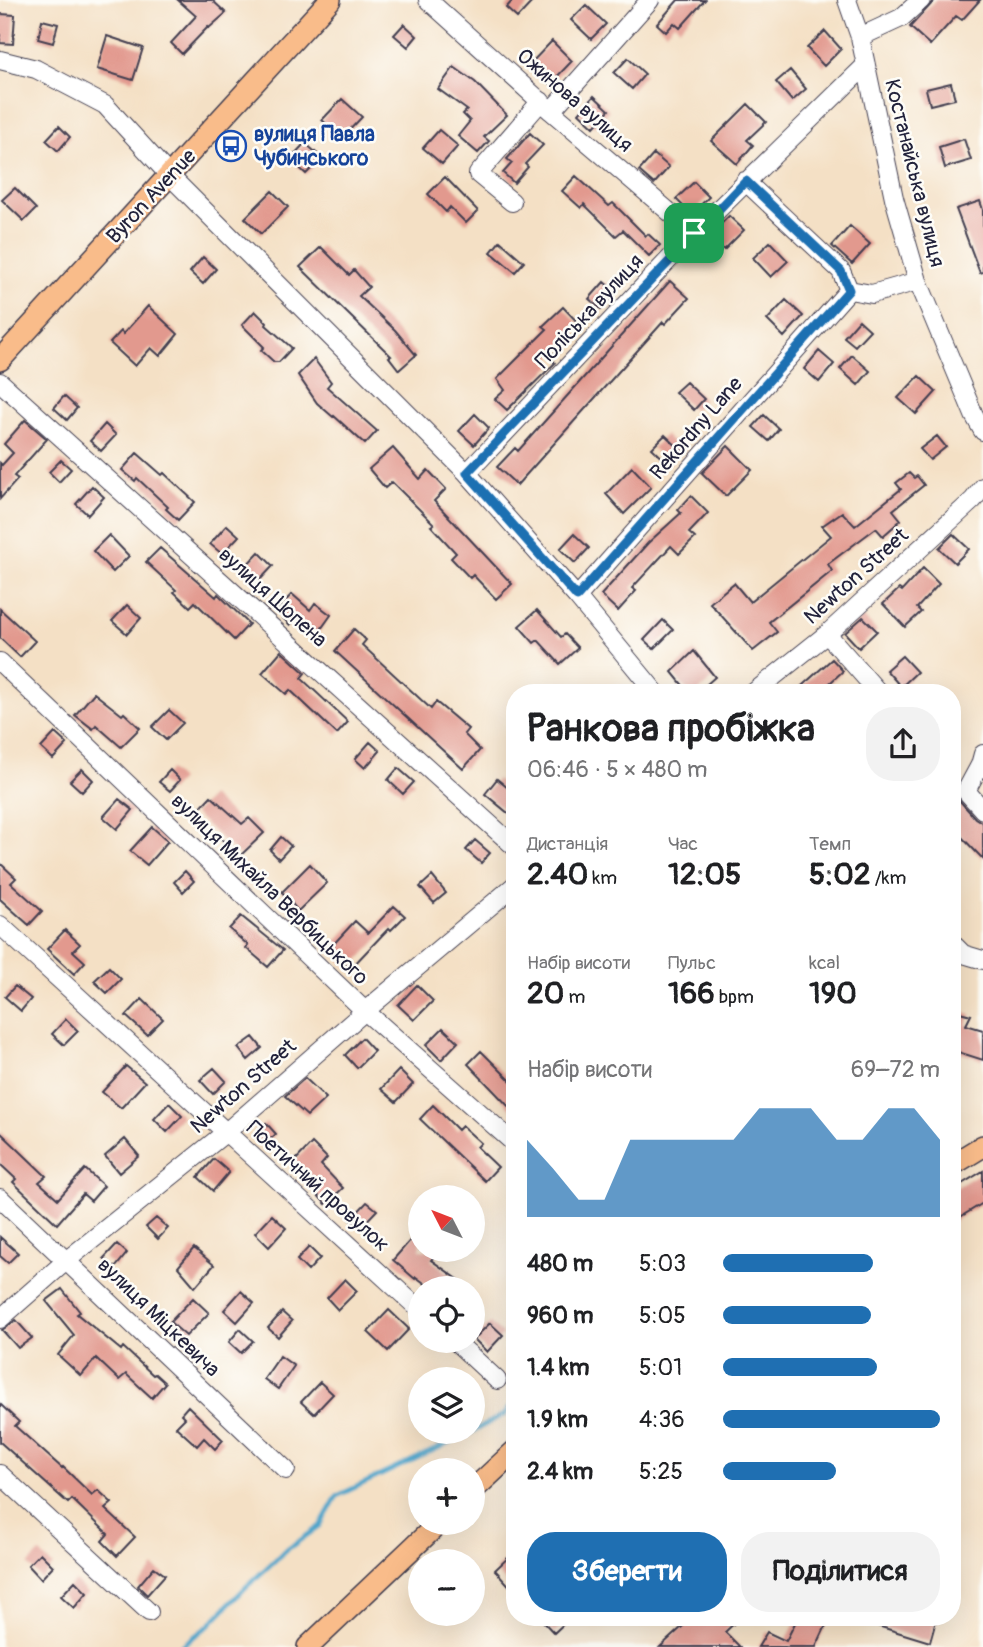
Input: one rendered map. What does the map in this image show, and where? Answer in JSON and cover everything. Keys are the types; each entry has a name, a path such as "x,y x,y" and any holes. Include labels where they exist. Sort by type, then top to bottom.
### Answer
{"main road":[{"name":"Byron Avenue","path":"0,360 330,0"},
{"path":"961,1159 983,1146"},
{"path":"485,1480 506,1460"},
{"path":"308,1647 426,1535"}],"street":[{"name":"Ожинова вулиця","path":"428,0 694,233"},
{"path":"512,202 478,174 650,0"},
{"name":"Костанайська вулиця","path":"847,0 860,37 894,198 918,281 983,431"},
{"path":"860,37 890,24 913,9 921,0"},
{"path":"0,60 36,69 105,105 170,176 467,473 577,597 649,684"},
{"name":"Поліська вулиця","path":"467,473 694,233 866,65"},
{"path":"746,181 841,271 849,290 872,293 918,281"},
{"name":"Rekordny Lane","path":"577,597 849,290"},
{"name":"вулиця Шопена","path":"0,382 506,839"},
{"name":"Newton Street","path":"764,684 827,634 973,500 983,487"},
{"path":"827,634 871,684"},
{"name":"вулиця Михайла Вербицького","path":"0,662 365,1011 506,1136"},
{"path":"983,754 966,791 983,810"},
{"name":"Newton Street","path":"0,1319 67,1260 225,1133 506,893"},
{"name":"Поетичний провулок","path":"0,925 408,1299"},
{"path":"961,952 983,960"},
{"name":"вулиця Міцкевича","path":"0,1198 286,1470"},
{"path":"468,1353 498,1380"},
{"path":"0,1474 149,1612"}],"building":[{"path":"178,0 212,0 226,13 182,54 171,43 196,16"},
{"path":"513,0 534,0 517,18 506,8"},
{"path":"678,0 705,0 680,28 674,23 666,32 657,24"},
{"path":"935,0 980,0 962,20 956,16 930,45 910,27"},
{"path":"586,5 606,24 591,39 571,20"},
{"path":"0,14 15,15 13,44 0,43"},
{"path":"42,20 58,24 53,43 38,39"},
{"path":"404,24 417,36 408,47 394,35"},
{"path":"825,31 841,49 824,66 807,48"},
{"path":"107,36 143,48 133,80 97,69"},
{"path":"552,41 572,61 550,84 530,64"},
{"path":"628,58 645,74 632,89 614,73"},
{"path":"454,67 475,82 507,115 484,137 489,141 478,153 458,136 470,121 463,114 467,110 438,89"},
{"path":"790,70 806,89 792,101 776,82"},
{"path":"951,83 955,99 930,105 926,89"},
{"path":"594,96 609,110 594,127 579,113"},
{"path":"342,99 362,117 342,138 322,120"},
{"path":"748,104 766,122 747,140 753,145 737,164 711,141"},
{"path":"59,126 70,137 58,151 46,140"},
{"path":"439,130 458,146 442,164 423,148"},
{"path":"530,133 543,145 525,164 528,167 514,183 503,173 512,163 507,159"},
{"path":"964,139 971,160 945,168 939,147"},
{"path":"305,143 322,158 306,174 290,159"},
{"path":"654,154 669,167 654,184 639,171"},
{"path":"576,176 609,206 613,203 646,236 648,234 660,245 649,256 623,230 616,236 584,204 581,208 562,191"},
{"path":"445,177 478,211 466,223 450,207 446,212 428,194"},
{"path":"694,182 709,197 691,214 676,199"},
{"path":"15,188 36,209 24,221 2,200"},
{"path":"272,191 288,207 261,234 245,218"},
{"path":"980,201 983,210 983,272 980,273 956,209"},
{"path":"729,216 744,230 724,250 709,236"},
{"path":"850,226 870,244 852,264 832,246"},
{"path":"500,241 524,262 515,272 491,252"},
{"path":"770,242 788,261 771,277 753,258"},
{"path":"321,247 349,275 354,270 369,287 359,296 395,330 416,355 399,370 389,357 391,356 300,267"},
{"path":"203,257 216,269 203,284 190,272"},
{"path":"670,281 689,298 665,324 663,322 517,485 497,467 515,448 518,451"},
{"path":"604,282 616,292 601,309 589,299"},
{"path":"786,300 803,316 784,337 767,320"},
{"path":"148,306 178,334 160,356 151,348 135,366 110,343 121,331 123,334"},
{"path":"563,307 582,327 550,357 555,363 507,410 495,399 505,390 497,379 547,329 543,326"},
{"path":"255,311 266,325 292,348 279,362 274,362 261,350 264,347 242,325"},
{"path":"859,320 870,330 855,346 844,337"},
{"path":"819,351 834,364 819,382 804,369"},
{"path":"852,355 870,371 858,385 840,369"},
{"path":"314,359 331,382 327,387 377,431 365,444 317,403 298,375"},
{"path":"919,376 936,392 916,414 898,398"},
{"path":"686,382 704,399 694,410 675,392"},
{"path":"64,396 77,408 67,420 54,408"},
{"path":"475,414 489,428 474,445 459,431"},
{"path":"764,415 779,429 769,441 753,427"},
{"path":"25,420 47,439 14,476 18,479 0,499 0,463 2,465 13,453 4,444"},
{"path":"105,424 116,435 101,451 90,441"},
{"path":"665,435 682,451 669,464 652,448"},
{"path":"937,436 946,447 930,460 920,449"},
{"path":"728,446 752,470 726,496 702,473"},
{"path":"393,448 420,479 428,470 446,489 434,501 512,584 496,599 473,575 470,578 451,558 456,553 431,526 434,524 392,482 385,488 369,469"},
{"path":"137,453 162,475 164,473 195,502 178,520 137,478 135,481 122,470"},
{"path":"61,460 71,469 59,482 49,472"},
{"path":"632,467 651,487 624,514 606,494"},
{"path":"909,473 914,478 917,476 924,485 893,510 901,520 883,536 876,528 828,564 832,571 769,622 777,632 753,651 710,603 734,583 750,602 831,536 822,526 842,512 855,526 901,489 896,483"},
{"path":"92,486 104,497 88,515 76,504"},
{"path":"691,496 708,513 689,533 695,538 679,554 671,546 632,588 636,591 618,611 601,595 648,543 681,513 678,510"},
{"path":"227,525 239,536 222,554 210,544"},
{"path":"574,534 589,548 575,563 560,549"},
{"path":"953,534 969,549 955,563 939,548"},
{"path":"109,535 129,556 113,572 93,551"},
{"path":"160,548 216,597 218,594 249,624 234,640 195,602 190,607 146,562"},
{"path":"259,552 273,566 257,583 242,570"},
{"path":"923,568 939,584 917,608 921,612 905,627 883,604 899,589 902,591"},
{"path":"292,594 310,610 315,603 331,615 316,636 295,620 290,625 276,611"},
{"path":"127,605 141,618 127,634 112,621"},
{"path":"0,609 35,641 20,657 0,638"},
{"path":"537,610 561,637 565,634 578,648 560,664 538,640 534,643 519,626"},
{"path":"863,617 877,631 859,648 845,633"},
{"path":"663,620 673,630 654,649 644,640"},
{"path":"354,629 366,640 362,645 431,709 436,702 468,729 464,734 480,750 463,769 335,651"},
{"path":"281,651 305,673 301,678 348,722 337,734 290,690 286,694 262,673"},
{"path":"694,651 715,677 707,684 682,684 672,672"},
{"path":"902,656 917,672 904,684 898,684 886,670"},
{"path":"832,659 843,671 829,684 804,684"},
{"path":"94,693 122,715 124,713 140,728 121,747 96,725 93,729 75,715"},
{"path":"169,710 183,723 166,740 152,727"},
{"path":"55,733 67,744 53,759 41,748"},
{"path":"370,742 380,751 365,768 355,759"},
{"path":"398,768 414,782 403,794 388,780"},
{"path":"82,769 93,780 82,792 70,781"},
{"path":"170,770 180,780 170,791 159,782"},
{"path":"497,779 506,786 506,811 485,794"},
{"path":"211,796 242,824 249,818 264,833 240,856 194,814"},
{"path":"119,799 133,810 117,829 103,817"},
{"path":"961,802 983,823 983,859 961,836"},
{"path":"152,827 168,841 147,865 130,851"},
{"path":"281,837 291,846 279,859 270,850"},
{"path":"475,840 490,853 481,863 466,850"},
{"path":"0,863 16,878 11,883 42,911 29,925 0,899"},
{"path":"310,864 327,883 298,911 282,892"},
{"path":"185,871 194,881 183,892 174,882"},
{"path":"432,876 446,893 434,903 420,887"},
{"path":"394,906 405,916 391,930 389,928 350,969 329,949 355,921 368,933"},
{"path":"241,916 283,950 268,967 229,929"},
{"path":"65,930 80,944 73,951 85,962 74,974 47,949"},
{"path":"109,967 121,979 107,993 94,981"},
{"path":"417,985 433,1001 414,1020 398,1005"},
{"path":"15,986 31,999 21,1011 5,997"},
{"path":"142,999 163,1019 147,1035 126,1016"},
{"path":"961,1012 971,1015 966,1025 983,1030 983,1060 961,1053"},
{"path":"66,1019 78,1031 64,1045 52,1034"},
{"path":"443,1028 458,1042 441,1060 426,1045"},
{"path":"253,1037 262,1048 248,1060 238,1048"},
{"path":"362,1038 374,1051 357,1068 345,1055"},
{"path":"481,1051 506,1076 506,1104 468,1064"},
{"path":"126,1066 145,1082 121,1108 102,1092"},
{"path":"214,1068 226,1081 213,1094 200,1080"},
{"path":"399,1070 413,1084 396,1102 381,1089"},
{"path":"305,1078 326,1098 307,1116 285,1096"},
{"path":"169,1103 182,1116 167,1132 154,1119"},
{"path":"433,1105 458,1130 462,1126 481,1143 477,1147 498,1167 485,1181 420,1119"},
{"path":"266,1123 276,1134 264,1145 254,1134"},
{"path":"0,1132 46,1176 39,1182 58,1199 85,1169 104,1186 91,1201 83,1194 57,1224 13,1182 16,1179 0,1164"},
{"path":"125,1139 139,1156 119,1173 105,1156"},
{"path":"312,1143 327,1158 321,1165 343,1188 326,1204 314,1191 317,1188 292,1164"},
{"path":"214,1159 229,1172 213,1191 198,1177"},
{"path":"983,1171 983,1203 961,1216 961,1184"},
{"path":"367,1202 377,1210 360,1228 350,1220"},
{"path":"272,1215 286,1228 269,1247 255,1233"},
{"path":"156,1218 168,1228 158,1239 146,1227"},
{"path":"0,1237 18,1253 8,1263 0,1256"},
{"path":"408,1243 408,1262 434,1262 453,1276 412,1276 393,1260"},
{"path":"117,1244 127,1253 115,1268 104,1258"},
{"path":"309,1247 320,1258 308,1271 297,1260"},
{"path":"194,1248 214,1265 195,1287 178,1267"},
{"path":"345,1279 357,1291 338,1310 327,1298"},
{"path":"62,1289 80,1312 77,1314 121,1350 123,1347 165,1383 152,1398 126,1374 119,1380 96,1358 81,1376 58,1355 74,1335 46,1301"},
{"path":"241,1291 254,1303 237,1322 224,1310"},
{"path":"193,1298 209,1313 186,1336 170,1322"},
{"path":"389,1310 408,1328 388,1351 368,1332"},
{"path":"282,1312 292,1321 278,1337 268,1328"},
{"path":"16,1320 32,1338 18,1348 2,1330"},
{"path":"490,1323 503,1335 487,1352 485,1350 485,1328"},
{"path":"240,1329 253,1341 241,1353 229,1342"},
{"path":"280,1356 294,1366 278,1389 264,1379"},
{"path":"320,1382 333,1394 314,1414 301,1402"},
{"path":"0,1404 19,1422 15,1426 92,1495 98,1490 112,1503 105,1509 135,1537 117,1556 102,1541 108,1534 72,1499 68,1503 0,1442"},
{"path":"188,1406 223,1440 215,1449 204,1438 197,1446 176,1427 185,1418 181,1414"},
{"path":"40,1553 53,1566 41,1579 28,1565"},
{"path":"506,1560 506,1582 495,1570"},
{"path":"154,1567 165,1575 147,1595 138,1586"},
{"path":"75,1581 87,1593 74,1608 61,1596"},
{"path":"547,1626 561,1626 554,1633"},
{"path":"683,1626 731,1626 725,1632 740,1647 660,1647"},
{"path":"794,1626 826,1626 816,1647 758,1647 767,1632 786,1641"},
{"path":"878,1626 934,1626 930,1642"}],"waterway":[{"path":"180,1647 208,1626 285,1551 320,1526 337,1496 466,1435 506,1413"}],"place":[{"name":"вулиця Павла Чубинського","path":"231,146"}],"route":[{"path":"746,181 841,271 849,290 577,597 467,473 694,233 746,181"}]}
